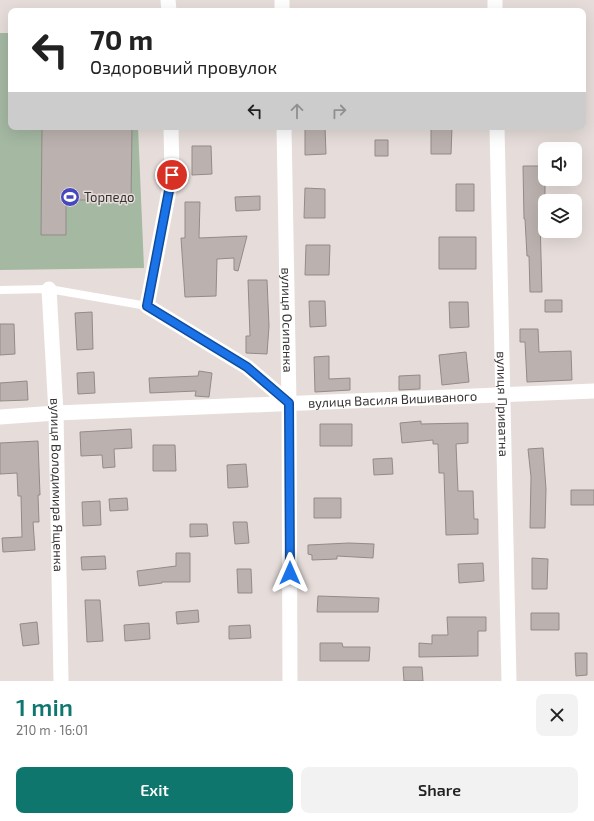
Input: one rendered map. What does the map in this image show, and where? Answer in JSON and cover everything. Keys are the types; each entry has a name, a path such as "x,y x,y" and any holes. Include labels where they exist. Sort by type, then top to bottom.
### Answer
{"street":[{"path":"171,130 172,175 147,306 247,367 289,403"},
{"name":"вулиця Осипенка","path":"284,130 289,403 290,681"},
{"name":"вулиця Приватна","path":"497,130 509,681"},
{"name":"вулиця Володимира Ященка","path":"49,289 56,413 61,681"},
{"name":"вулиця Василя Вишиваного","path":"0,417 56,413 594,391"}],"lane":[{"path":"0,290 49,289 147,306"}],"green space":[{"name":"Торпедо","path":"0,33 8,33 8,130 138,130 144,268 0,270"}],"building":[{"path":"42,130 132,130 131,200 66,200 66,235 41,235"},
{"path":"305,130 325,130 326,154 305,155"},
{"path":"431,130 452,130 451,154 431,154"},
{"path":"375,140 388,140 388,156 375,156"},
{"path":"192,146 211,146 212,174 192,175"},
{"path":"523,166 538,166 538,186 545,186 545,194 538,194 538,238 541,238 542,292 530,292 529,256 527,256 524,219"},
{"path":"456,184 474,184 474,211 456,211"},
{"path":"305,188 325,189 325,218 304,218"},
{"path":"260,196 260,210 236,211 235,197"},
{"path":"185,202 200,202 199,238 247,236 238,271 234,270 234,258 217,259 216,296 185,297 181,238 185,238"},
{"path":"439,237 476,237 476,269 439,269"},
{"path":"306,245 330,245 329,275 305,275"},
{"path":"248,280 267,280 269,326 267,354 246,353 246,336 250,336"},
{"path":"545,300 562,300 562,312 545,312"},
{"path":"309,301 325,301 326,326 310,327"},
{"path":"449,302 468,302 469,327 450,328"},
{"path":"92,312 93,349 77,350 75,313"},
{"path":"0,324 14,324 15,354 0,355"},
{"path":"520,329 538,329 539,352 571,351 572,380 527,382 525,342 520,342"},
{"path":"466,352 469,382 442,385 439,355"},
{"path":"329,356 329,379 350,378 350,390 315,392 314,357"},
{"path":"199,371 212,373 209,397 195,396 196,391 150,393 149,378 198,376"},
{"path":"94,372 95,393 78,394 77,373"},
{"path":"420,375 420,389 399,390 399,376"},
{"path":"27,381 28,400 0,401 0,383"},
{"path":"421,421 421,424 468,423 468,443 456,444 458,491 473,491 474,519 478,519 478,534 446,535 444,473 439,473 438,444 433,444 433,440 402,443 400,423"},
{"path":"320,424 352,424 352,446 320,446"},
{"path":"131,429 132,448 114,449 115,467 103,468 102,455 81,456 80,432"},
{"path":"38,441 40,495 38,495 39,522 33,522 35,550 3,552 2,538 22,537 21,496 18,496 17,473 0,474 0,443"},
{"path":"153,445 175,445 176,471 153,471"},
{"path":"543,448 546,489 545,528 530,528 531,477 528,449"},
{"path":"392,458 393,474 374,475 373,459"},
{"path":"246,464 248,487 228,488 227,465"},
{"path":"571,490 594,490 594,505 571,505"},
{"path":"127,498 128,510 110,511 109,499"},
{"path":"314,498 341,498 341,518 314,518"},
{"path":"100,501 101,525 83,526 82,502"},
{"path":"233,522 247,522 249,543 235,544"},
{"path":"190,524 207,524 208,536 190,537"},
{"path":"349,543 374,544 373,558 337,556 337,559 312,560 312,555 308,554 308,545"},
{"path":"176,553 190,553 190,582 162,582 139,586 137,571 176,566"},
{"path":"105,556 106,569 82,570 81,557"},
{"path":"532,558 548,559 547,589 532,589"},
{"path":"483,563 484,581 459,583 458,564"},
{"path":"237,569 251,569 252,593 238,593"},
{"path":"318,596 379,598 378,612 317,612"},
{"path":"85,600 100,600 103,641 87,642"},
{"path":"198,610 199,622 177,624 176,612"},
{"path":"531,613 559,613 559,630 531,630"},
{"path":"447,617 486,617 486,631 478,631 478,656 419,657 419,643 432,644 432,635 448,635"},
{"path":"37,622 39,644 23,646 20,624"},
{"path":"149,623 150,639 125,641 124,625"},
{"path":"250,625 251,638 229,639 229,626"},
{"path":"320,643 342,643 343,647 370,647 369,661 320,661"},
{"path":"575,653 587,653 587,675 576,676"},
{"path":"403,667 422,667 423,681 404,681"}],"place":[{"name":"Торпедо","path":"70,197"}],"route":[{"path":"172,175 147,306 247,367 289,403 290,573"}]}
